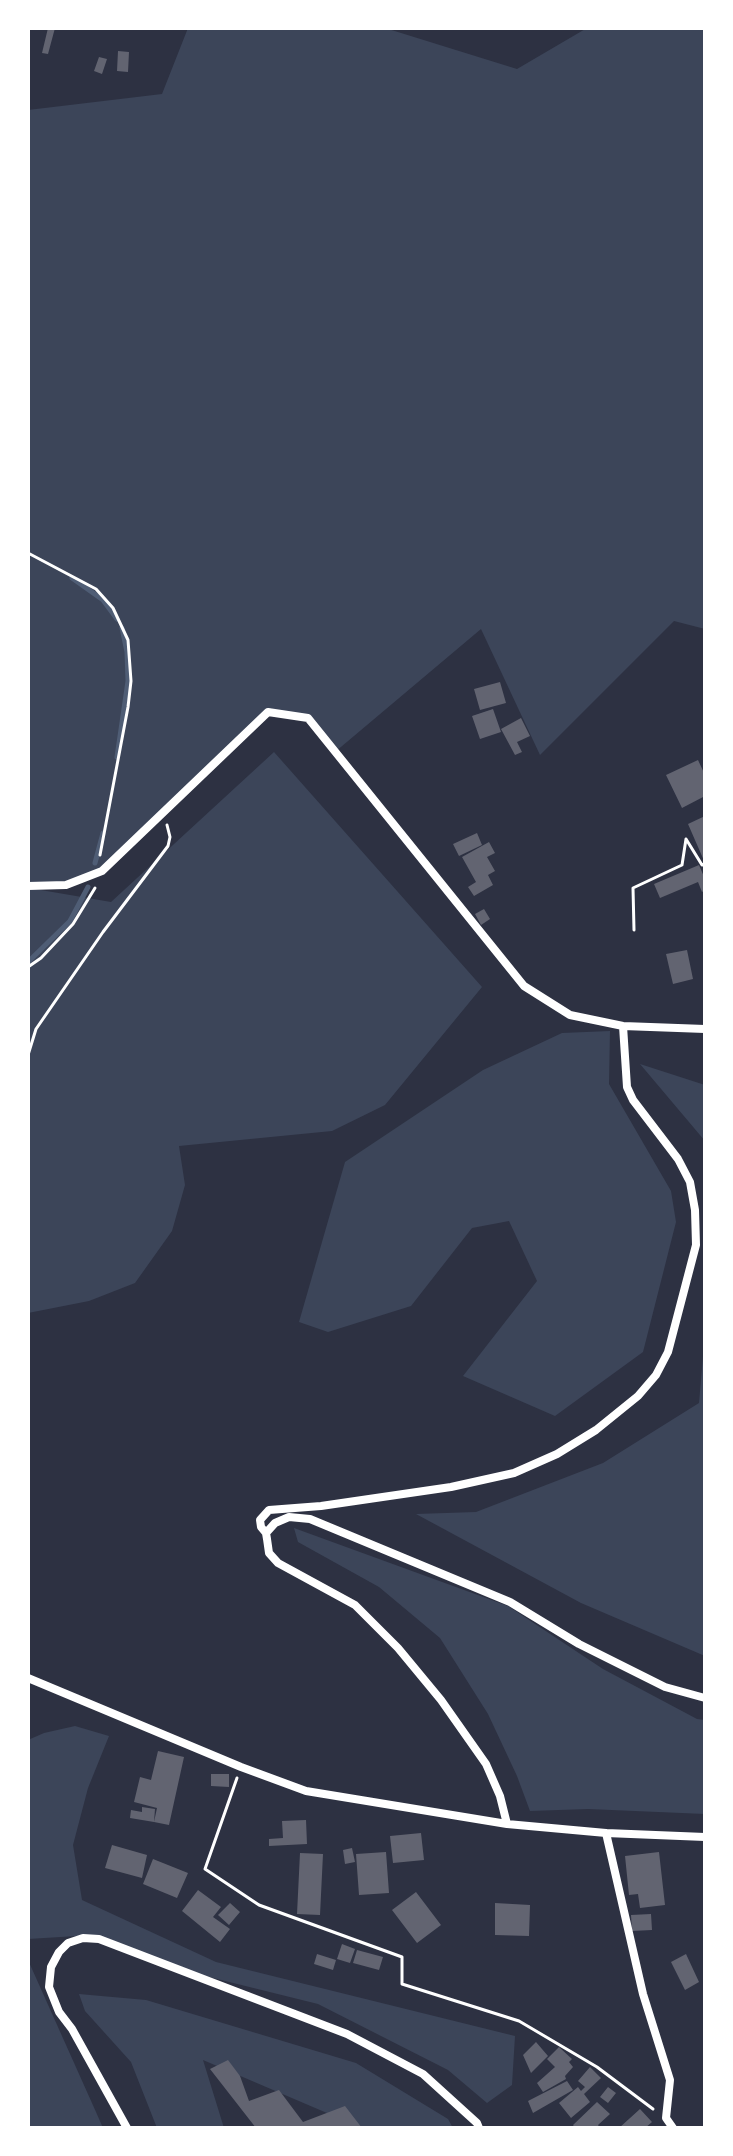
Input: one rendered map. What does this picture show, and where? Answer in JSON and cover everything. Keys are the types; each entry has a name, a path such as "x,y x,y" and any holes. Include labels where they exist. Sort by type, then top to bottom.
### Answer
{"street":[{"path":"28,886 66,885 102,871 268,712 308,718 524,986 570,1015 623,1026 705,1029"},
{"path":"507,1824 500,1796 486,1764 441,1700 398,1648 355,1605 278,1563 269,1553 260,1520 269,1510 321,1506 451,1487 514,1473 557,1454 596,1430 638,1396 656,1375 668,1352 696,1245 695,1210 690,1182 678,1159 633,1100 627,1087 623,1026"},
{"path":"266,1533 281,1519 310,1519 510,1602 579,1644 665,1687 705,1698"},
{"path":"28,1678 306,1791 507,1824 606,1833 705,1837"},
{"path":"606,1833 643,1994 670,2080 666,2118 673,2128"},
{"path":"127,2128 72,2029 59,2012 49,1987 51,1967 59,1952 68,1943 83,1938 99,1939 347,2034 423,2074 479,2128"}],"path":[{"path":"28,553 96,589 113,608 128,640 131,681 110,815 98,864 102,871 93,894 73,924 41,958 28,967"},
{"path":"28,1055 36,1029 103,932 168,846 170,837 163,814"},
{"path":"634,930 633,888 682,865 686,839 702,865 705,864"},
{"path":"241,1767 205,1869 259,1905 402,1957 402,1984 519,2021 597,2067 666,2118"}],"shaded area":[{"path":"188,28 385,28 517,69 587,28 705,28 705,629 674,621 540,755 481,629 335,752 308,718 268,712 115,861 83,880 29,888 111,902 274,752 482,987 385,1105 332,1131 179,1146 185,1185 172,1231 135,1283 89,1301 28,1313 28,110 162,94"},
{"path":"610,1031 609,1084 671,1191 676,1222 643,1352 555,1416 463,1376 537,1281 509,1221 472,1228 411,1306 328,1332 299,1322 345,1162 483,1070 562,1033"},
{"path":"640,1064 705,1085 705,1141"},
{"path":"705,1333 705,1656 581,1603 416,1514 476,1512 603,1463 699,1403"},
{"path":"294,1528 508,1606 603,1669 697,1719 705,1720 705,1814 588,1809 530,1811 488,1714 440,1638 379,1587 298,1542"},
{"path":"75,1726 109,1736 88,1788 73,1845 82,1900 216,1962 515,2036 512,2085 487,2103 448,2070 318,2004 193,1973 77,1936 28,1939 28,1740"},
{"path":"28,1960 96,2112 103,2128 28,2128"},
{"path":"79,1994 146,2000 356,2063 448,2119 453,2128 362,2128 203,2060 224,2128 157,2128 131,2062 85,2011"}],"building":[{"path":"48,28 55,28 48,54 42,53"},
{"path":"118,51 129,52 128,72 117,71"},
{"path":"99,57 107,59 102,74 94,71"},
{"path":"500,682 506,703 480,710 474,689"},
{"path":"493,709 501,732 480,739 472,716"},
{"path":"521,718 530,736 517,742 522,752 515,755 501,729"},
{"path":"698,760 705,775 705,796 682,808 666,775"},
{"path":"705,816 705,863 688,824"},
{"path":"477,833 482,845 459,856 453,844"},
{"path":"489,842 495,853 487,857 495,871 488,875 493,885 474,896 468,887 476,882 462,857"},
{"path":"699,865 705,879 705,890 702,892 698,882 660,898 654,884"},
{"path":"484,909 490,919 481,925 475,914"},
{"path":"687,950 693,979 673,984 666,954"},
{"path":"158,1751 184,1757 169,1825 154,1822 157,1808 134,1802 140,1777 151,1780"},
{"path":"211,1774 229,1774 229,1787 211,1786"},
{"path":"142,1807 155,1809 154,1822 130,1818 131,1810 142,1812"},
{"path":"306,1820 307,1844 269,1846 269,1839 283,1838 282,1821"},
{"path":"421,1833 424,1860 393,1863 390,1836"},
{"path":"112,1845 147,1855 142,1878 105,1868"},
{"path":"352,1848 355,1862 345,1864 343,1850"},
{"path":"386,1852 389,1893 359,1895 356,1854"},
{"path":"659,1852 665,1905 640,1908 638,1894 629,1895 625,1856"},
{"path":"300,1853 323,1854 320,1915 297,1914"},
{"path":"153,1859 188,1873 177,1898 143,1884"},
{"path":"198,1890 221,1907 213,1917 230,1929 220,1942 182,1911"},
{"path":"416,1892 441,1925 417,1943 392,1910"},
{"path":"230,1903 240,1912 229,1925 218,1915"},
{"path":"495,1903 530,1905 529,1936 495,1935"},
{"path":"651,1914 652,1930 632,1931 631,1915"},
{"path":"342,1944 355,1949 350,1963 337,1959"},
{"path":"357,1950 383,1957 379,1970 353,1963"},
{"path":"317,1954 336,1960 333,1970 314,1964"},
{"path":"686,1954 699,1982 685,1990 671,1962"},
{"path":"536,2042 548,2056 531,2073 523,2055"},
{"path":"559,2047 572,2059 569,2062 573,2067 566,2079 543,2092 537,2083 555,2067 547,2059"},
{"path":"228,2060 240,2076 249,2101 279,2090 303,2122 345,2106 362,2128 256,2128 210,2069"},
{"path":"590,2067 601,2078 584,2094 590,2102 571,2118 559,2103 578,2087 581,2091 585,2087 578,2081"},
{"path":"567,2081 573,2090 533,2113 528,2101"},
{"path":"608,2087 616,2093 608,2103 600,2097"},
{"path":"597,2102 610,2114 598,2125 600,2128 575,2128 573,2125"},
{"path":"640,2109 652,2122 645,2128 619,2128"}],"waterway":[{"path":"72,578 103,600 117,619"},
{"path":"117,757 128,681 122,628"},
{"path":"95,863 103,833"},
{"path":"28,962 70,921 88,887"}]}
